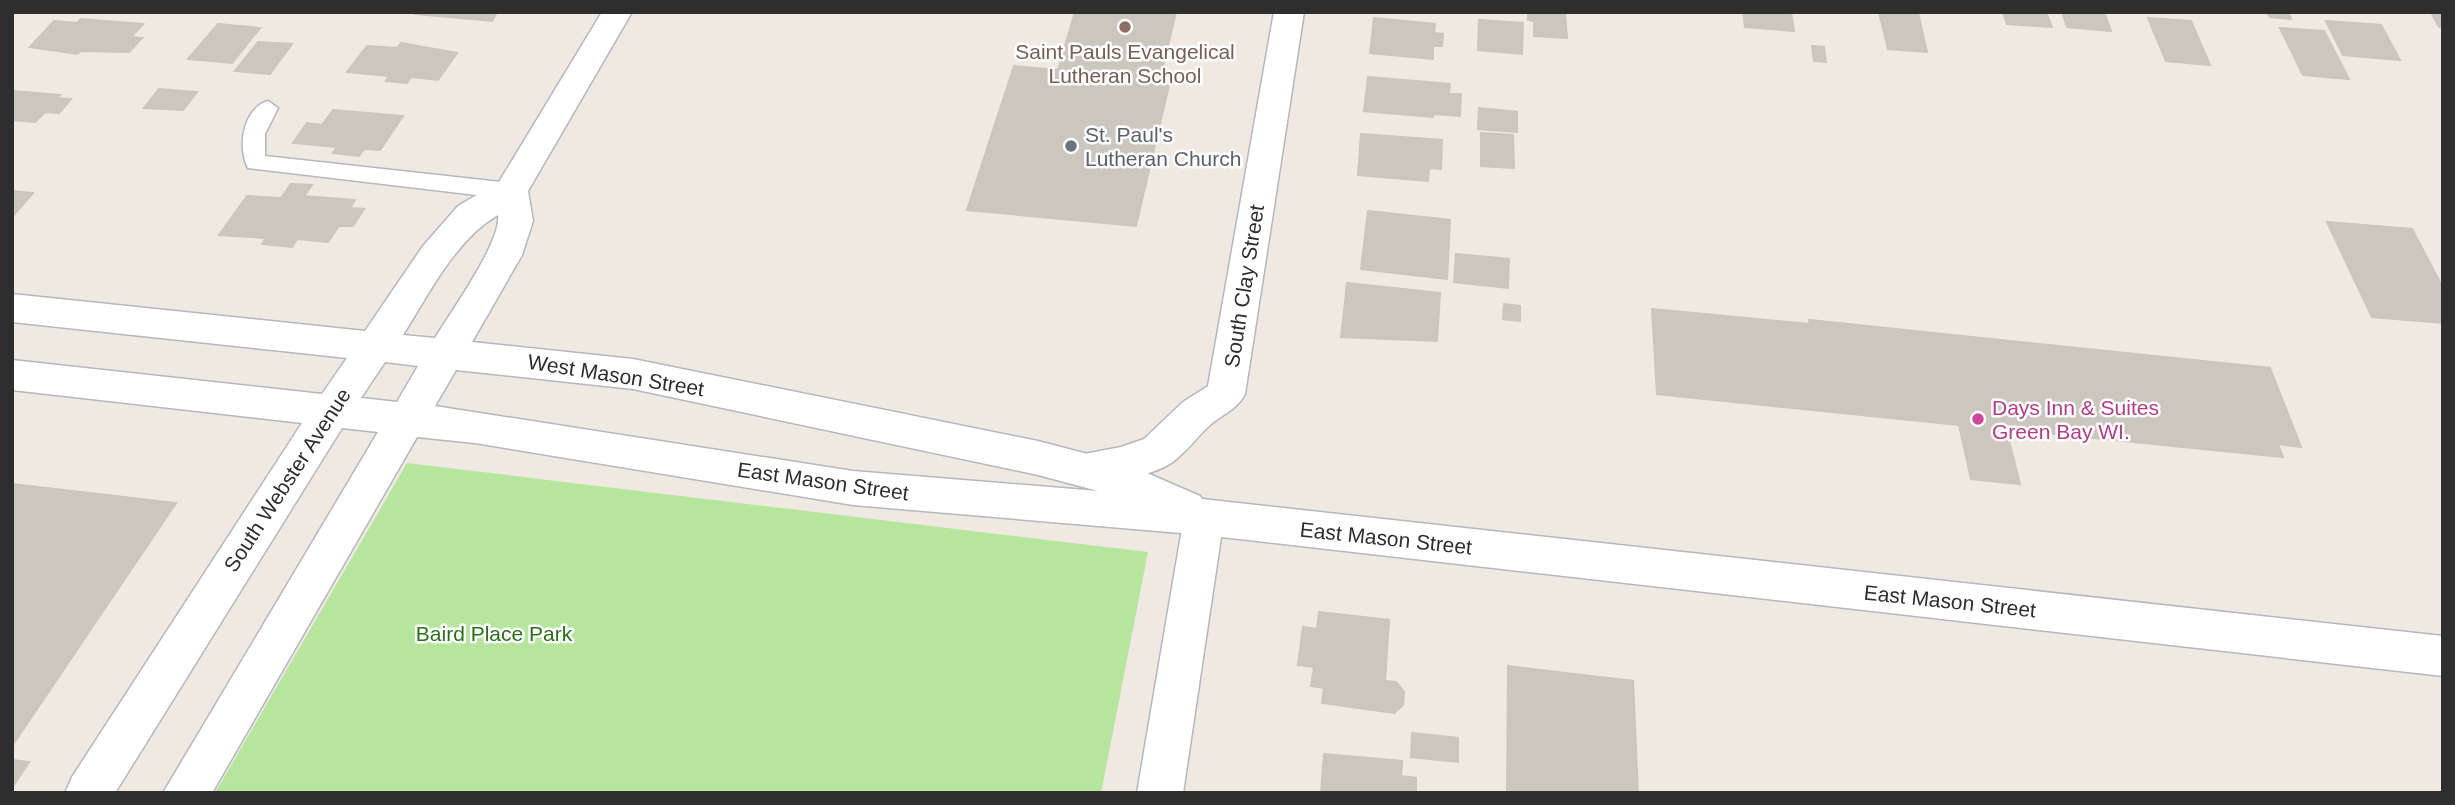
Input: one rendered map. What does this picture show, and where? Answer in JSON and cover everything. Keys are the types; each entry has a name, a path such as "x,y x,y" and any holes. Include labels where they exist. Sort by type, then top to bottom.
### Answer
{"main road":[{"name":"South Webster Avenue","path":"88,793 375,346 456,229 470,215 511,191 617,12"},
{"name":"South Clay Street","path":"1082,469 1121,464 1149,456 1168,443 1197,413 1226,394 1289,12"},
{"path":"186,793 448,353 515,230 516,211 511,191"},
{"name":"West Mason Street","path":"12,307 140,324 586,367 656,378 888,425 1082,469 1137,485 1204,517"},
{"path":"12,375 332,411"},
{"name":"East Mason Street","path":"332,411 538,436 853,488 1204,517 2443,656"},
{"path":"1160,793 1204,517"}],"lane":[{"path":"268,108 260,117 253,136 256,163 511,191"}],"green space":[{"name":"Baird Place Park","path":"407,463 1148,552 1101,793 215,793"}],"building":[{"path":"497,12 492,21 415,14"},
{"name":"St. Paul's Lutheran Church","path":"1075,12 1176,12 1160,80 1170,81 1136,226 967,210 1014,66 1058,70"},
{"path":"1528,12 1565,13 1567,38 1534,36 1534,21 1528,20"},
{"path":"1743,12 1791,12 1794,31 1745,27"},
{"path":"1879,12 1918,13 1927,52 1888,49"},
{"path":"2003,12 2046,12 2052,27 2007,24"},
{"path":"2062,12 2104,12 2111,31 2067,27"},
{"path":"2267,12 2288,12 2291,19 2270,17"},
{"path":"2431,12 2443,12 2443,28 2439,27"},
{"path":"1374,18 1435,24 1434,33 1443,34 1442,46 1433,46 1433,59 1370,53"},
{"path":"2148,18 2191,21 2210,65 2166,61"},
{"path":"81,19 143,24 131,37 142,38 129,52 81,51 77,54 30,47 54,21 77,23"},
{"path":"1479,20 1523,23 1522,54 1478,50"},
{"path":"2326,21 2381,25 2400,60 2343,55"},
{"path":"218,24 260,28 232,63 188,59"},
{"path":"2280,28 2324,31 2349,79 2303,75"},
{"path":"258,42 292,44 270,74 235,71"},
{"path":"401,43 457,53 438,80 411,77 407,83 386,81 389,76 347,72 367,46 397,48"},
{"path":"1812,46 1824,47 1826,62 1814,61"},
{"path":"1368,77 1450,84 1449,94 1461,94 1460,116 1433,114 1433,117 1364,111"},
{"path":"159,89 197,92 183,110 144,108"},
{"path":"12,91 60,95 56,98 71,99 59,113 45,112 35,122 12,120"},
{"path":"1479,108 1517,112 1517,132 1478,129"},
{"path":"333,110 403,116 380,150 364,149 359,156 333,153 337,147 293,143 307,123 322,125"},
{"path":"1481,133 1513,135 1514,168 1481,166"},
{"path":"1361,134 1442,140 1441,169 1429,168 1428,181 1358,175"},
{"path":"291,184 312,185 304,196 355,200 350,208 364,209 353,226 339,226 328,242 297,239 292,247 262,244 266,238 219,235 247,196 281,198"},
{"path":"12,191 33,193 12,217"},
{"path":"1368,211 1450,220 1447,279 1361,269"},
{"path":"2327,222 2412,229 2443,288 2443,323 2372,317"},
{"path":"1456,254 1509,259 1508,288 1454,282"},
{"path":"1347,283 1440,293 1437,341 1341,337"},
{"path":"1504,304 1520,306 1520,321 1503,319"},
{"path":"1652,309 1810,324 1809,320 2270,368 2301,447 2278,444 2283,457 2006,429 2020,484 1971,479 1959,425 1657,394"},
{"path":"12,484 176,503 12,746"},
{"path":"1319,612 1389,620 1385,681 1396,682 1404,692 1403,705 1394,713 1322,703 1324,688 1311,686 1314,667 1298,665 1303,627 1317,629"},
{"path":"1508,666 1633,681 1638,793 1507,793"},
{"path":"1412,733 1458,738 1458,762 1411,757"},
{"path":"1324,754 1402,761 1401,776 1416,778 1416,793 1321,793"},
{"path":"12,760 29,762 12,788"}],"place":[{"name":"Saint Pauls Evangelical Lutheran School","path":"1125,27"},
{"name":"St. Paul's Lutheran Church","path":"1071,146"},
{"name":"Days Inn & Suites Green Bay WI.","path":"1978,419"}]}
